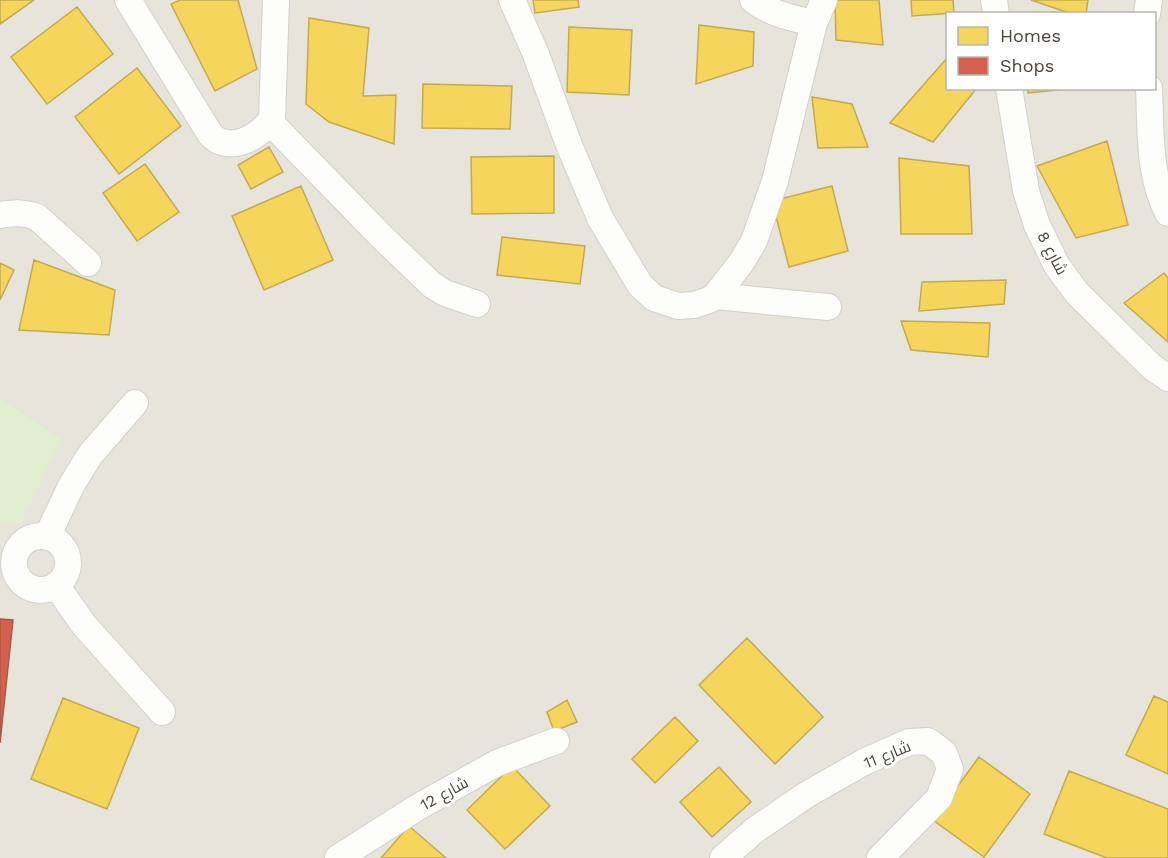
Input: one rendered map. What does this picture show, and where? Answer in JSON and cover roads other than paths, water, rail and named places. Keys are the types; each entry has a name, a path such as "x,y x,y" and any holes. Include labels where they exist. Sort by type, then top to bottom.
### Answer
{"street":[{"path":"128,0 210,134 215,140 226,144 241,142 258,134 273,117 276,0"},
{"path":"512,0 535,51 569,145 600,218 640,285 654,298 678,306 694,305 714,296 741,263 754,241 775,181 819,12 781,16 753,0"},
{"name":"شارع 8","path":"1009,90 1026,191 1037,225 1057,266 1077,294 1152,367 1168,378"},
{"path":"1156,103 1150,132 1156,182 1168,213"},
{"path":"270,122 432,285 445,293 477,304"},
{"path":"0,215 18,212 37,217 88,263"},
{"path":"714,296 828,307"},
{"path":"46,537 71,486 90,455 135,404"},
{"path":"38,537 55,540 62,546 68,562 62,579 48,589 39,590 9,577 15,570 14,563 18,550 11,544 38,537"},
{"path":"56,585 84,625 162,712"},
{"name":"شارع 12","path":"338,858 418,807 497,763 556,741"},
{"name":"شارع 11","path":"723,858 755,830 806,795 864,762 909,742 928,741 944,753 950,769 939,798 880,858"}]}
